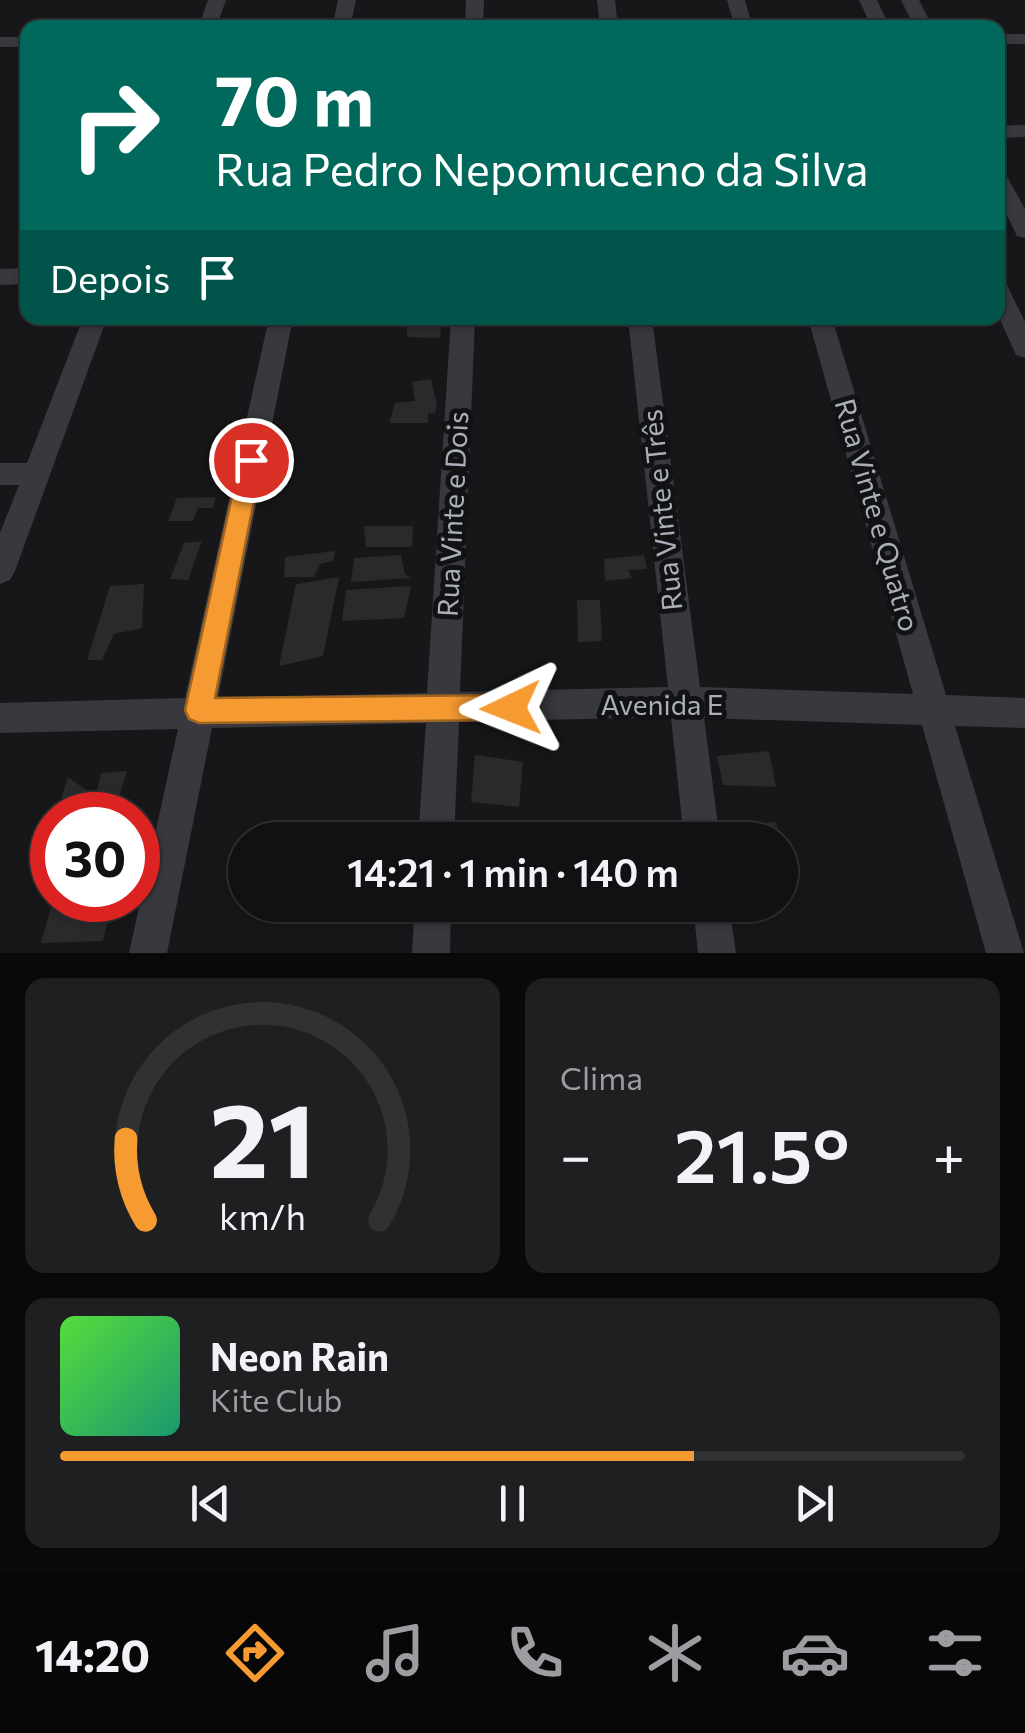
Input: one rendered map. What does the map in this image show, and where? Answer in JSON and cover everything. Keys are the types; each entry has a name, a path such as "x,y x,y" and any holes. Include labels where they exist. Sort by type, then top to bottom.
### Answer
{"street":[{"path":"1005,191 1025,231"},
{"path":"1005,305 1025,350"},
{"path":"0,570 92,325"},
{"path":"148,953 280,325"},
{"name":"Rua Vinte e Dois","path":"437,822 463,325"},
{"name":"Rua Vinte e Três","path":"641,325 700,822"},
{"name":"Rua Vinte e Quatro","path":"822,325 1005,953"},
{"path":"0,474 39,474"},
{"name":"Avenida E","path":"0,718 199,710 442,710 684,702 1025,713"},
{"path":"431,953 432,922"},
{"path":"712,922 717,953"}],"building":[{"path":"407,325 441,325 440,338 407,337"},
{"path":"431,379 437,404 435,413 428,413 428,423 389,423 395,403 415,401 412,382"},
{"path":"216,497 213,508 198,508 193,521 168,521 177,498"},
{"path":"364,526 413,526 412,547 366,547"},
{"path":"202,541 188,580 170,579 184,543"},
{"path":"335,551 333,561 320,564 314,577 284,577 285,557"},
{"path":"401,555 405,574 411,578 351,582 354,558"},
{"path":"644,555 647,569 628,570 632,578 605,581 604,559"},
{"path":"339,577 323,656 279,666 296,584"},
{"path":"144,584 142,628 114,634 102,660 87,660 110,586"},
{"path":"411,586 404,618 342,621 346,590"},
{"path":"577,600 600,600 602,641 578,642"},
{"path":"769,751 776,787 723,785 717,756"},
{"path":"475,755 523,762 519,807 471,802"},
{"path":"127,771 120,792 96,792 101,773"},
{"path":"68,777 86,790 85,792 63,792"},
{"path":"47,922 107,922 103,941 41,943"}],"route":[{"path":"251,460 199,710 511,708"}]}
